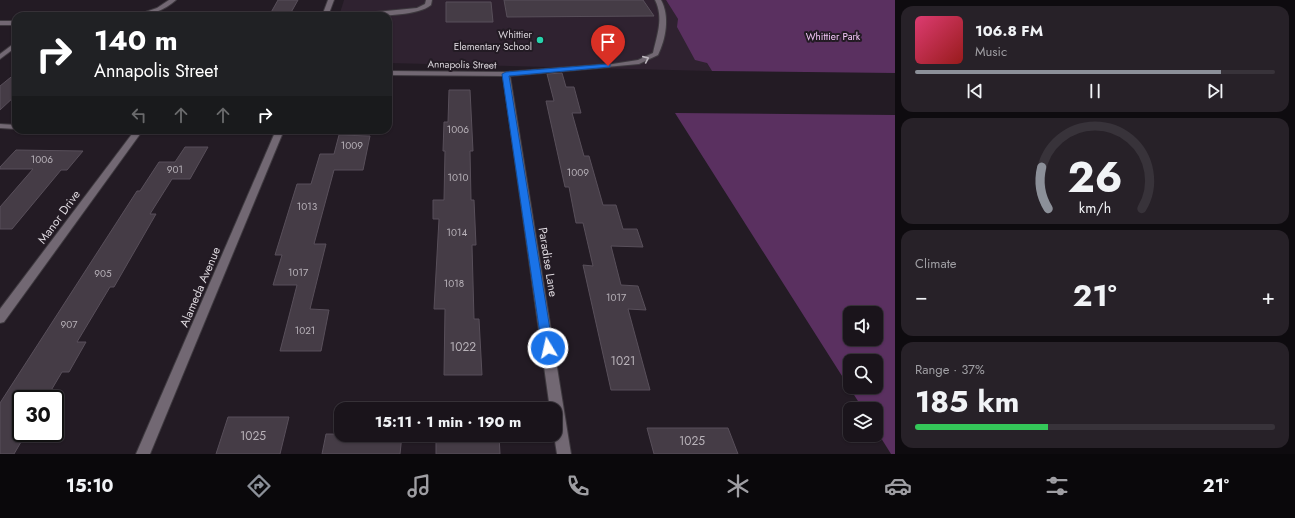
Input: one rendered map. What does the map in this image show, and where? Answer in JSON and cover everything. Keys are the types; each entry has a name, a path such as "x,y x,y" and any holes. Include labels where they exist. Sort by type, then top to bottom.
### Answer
{"street":[{"path":"150,12 160,9 173,0"},
{"path":"326,12 331,0"},
{"path":"392,12 418,10 428,5 429,0"},
{"name":"Annapolis Street","path":"392,73 506,74 631,64 644,61 656,54 664,16 663,7 658,0"},
{"path":"0,23 12,23"},
{"path":"0,56 12,47"},
{"name":"Paradise Lane","path":"506,74 564,454"},
{"path":"0,126 12,127"},
{"name":"Manor Drive","path":"0,318 136,134"},
{"name":"Alameda Avenue","path":"143,454 278,134"}],"shaded area":[{"name":"Whittier Elementary School","path":"344,0 666,0 712,71 392,63 392,12 340,12"}],"green space":[{"name":"Whittier Park","path":"666,0 895,0 895,73 712,71 707,63 695,60 677,27 678,19"},
{"path":"675,113 895,115 895,454 891,454 883,441 883,402 859,402 853,394 883,394 883,354 843,354 843,378"}],"building":[{"path":"278,0 298,0 291,12 271,12"},
{"path":"504,0 643,0 654,16 507,17"},
{"path":"446,2 491,2 493,22 446,22"},
{"path":"562,73 566,87 574,87 581,113 572,113 584,156 589,156 603,205 616,205 623,229 637,229 643,247 611,246 621,285 638,286 646,310 628,309 650,390 611,390 583,265 593,266 583,223 576,223 569,187 565,187 546,101 554,101 547,74"},
{"path":"12,76 12,99 0,110 0,86"},
{"path":"449,90 470,90 473,151 470,151 471,200 474,200 476,245 472,245 474,319 479,319 482,375 444,375 445,309 434,309 439,219 433,219 433,200 444,200 444,122 448,122"},
{"path":"339,135 370,136 363,170 334,170 314,244 326,244 310,309 329,310 321,351 280,351 297,285 273,285 282,255 275,255 297,184 311,184 320,154 334,154"},
{"path":"185,147 208,147 190,179 172,179 150,214 156,214 114,287 110,287 77,342 86,342 69,372 62,372 51,390 12,390 12,442 21,442 14,454 0,454 0,403 137,191 140,191 159,162 175,162"},
{"path":"16,150 83,151 67,170 61,170 12,229 0,229 0,207 33,169 0,169 0,167"},
{"path":"228,417 289,417 280,454 216,454"},
{"path":"647,428 728,428 738,454 654,454"},
{"path":"326,434 334,434 334,442 401,442 400,454 322,454"},
{"path":"436,442 499,442 500,454 436,454"}],"place":[{"name":"Whittier Elementary School","path":"540,40"}],"route":[{"path":"548,348 506,74 608,66"}]}
